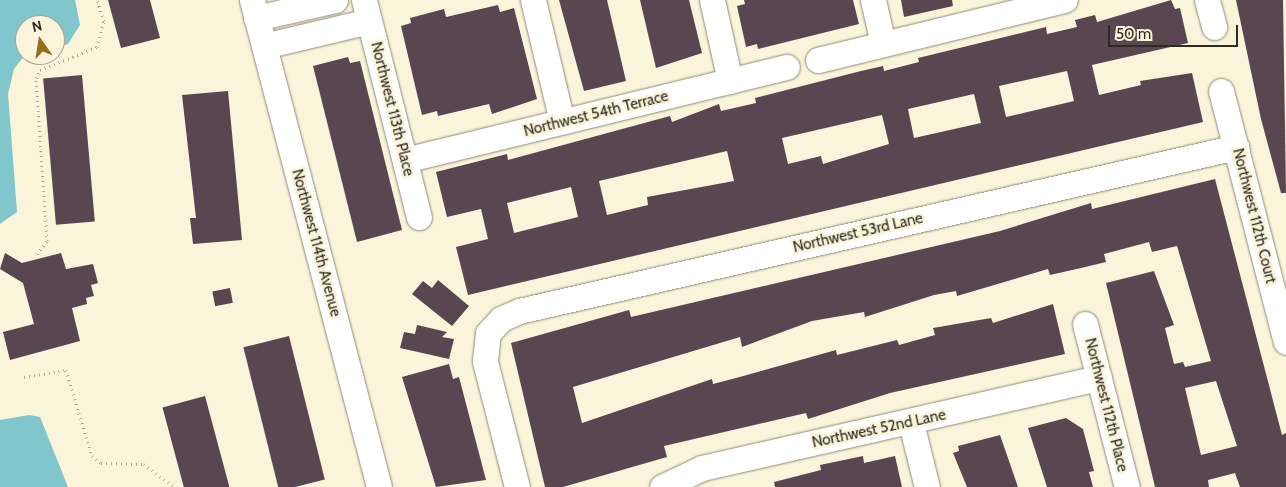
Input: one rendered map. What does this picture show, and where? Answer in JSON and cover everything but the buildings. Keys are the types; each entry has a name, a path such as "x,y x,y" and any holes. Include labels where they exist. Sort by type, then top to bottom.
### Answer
{"street":[{"path":"254,9 336,0"},
{"path":"534,0 562,122"},
{"path":"712,0 730,81"},
{"path":"873,0 883,44"},
{"path":"818,60 1036,3 1065,0"},
{"path":"1207,0 1214,28"},
{"name":"Northwest 114th Avenue","path":"254,9 379,487"},
{"path":"264,46 367,11"},
{"name":"Northwest 113th Place","path":"367,11 419,217"},
{"name":"Northwest 54th Terrace","path":"405,160 786,67"},
{"name":"Northwest 112th Court","path":"1221,91 1286,342"},
{"name":"Northwest 53rd Lane","path":"517,487 485,361 488,333 501,319 519,311 1236,147"},
{"name":"Northwest 112th Place","path":"1085,324 1127,487"},
{"name":"Northwest 52nd Lane","path":"662,487 702,468 911,423 1099,378"},
{"path":"911,423 927,487"}],"path":[{"path":"37,254 47,241 36,78 40,70 97,47 104,21 97,0"},
{"path":"24,377 66,370 92,456 101,463 144,464 174,487"}],"water":[{"path":"0,0 75,0 80,25 68,44 65,45 65,15 15,15 15,65 17,65 14,69 8,94 17,212 0,224"},
{"path":"29,415 40,417 68,487 0,487 0,420"}]}
